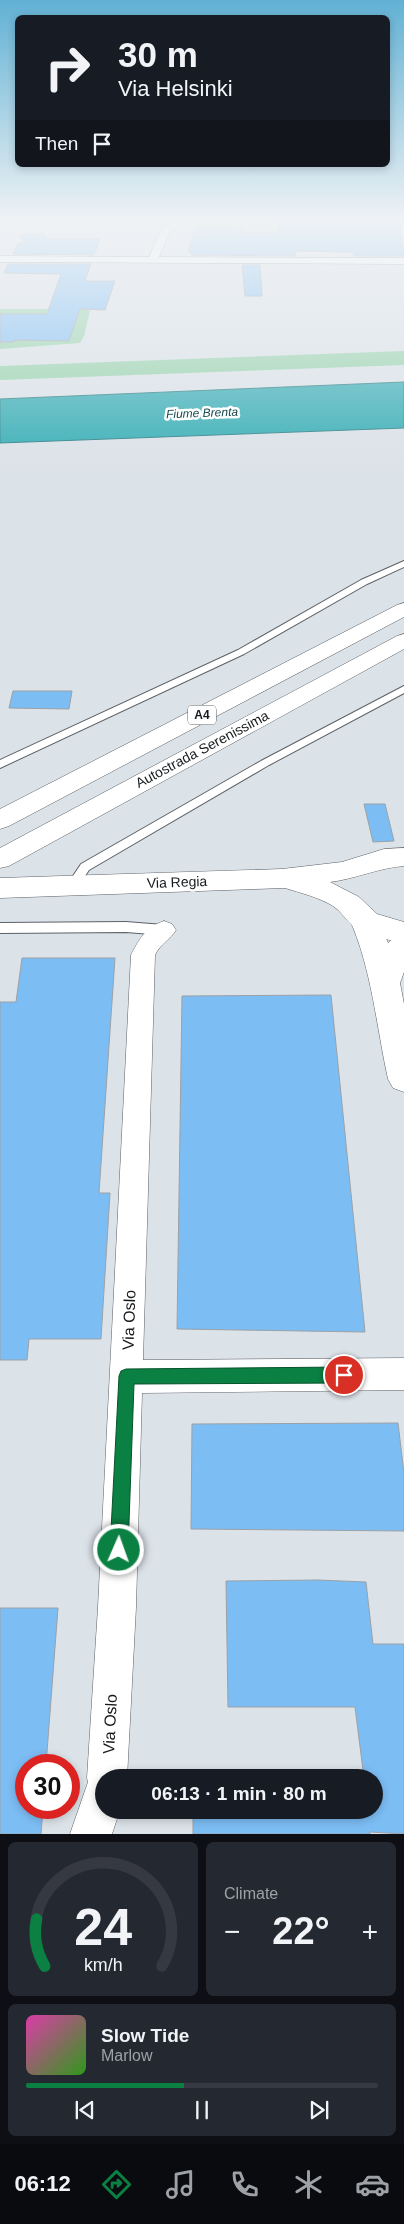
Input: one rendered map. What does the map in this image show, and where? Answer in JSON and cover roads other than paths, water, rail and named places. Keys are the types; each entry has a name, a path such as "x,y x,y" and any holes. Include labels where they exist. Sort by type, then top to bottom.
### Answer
{"main road":[{"name":"A4","path":"0,820 404,609"},
{"name":"Autostrada Serenissima","path":"4,857 404,640"},
{"name":"Via Regia","path":"0,888 282,879 342,872 384,858 404,857"},
{"name":"Via Regia","path":"356,911 346,892 348,881 367,864"},
{"name":"Via Regia","path":"282,879 320,888 390,930 404,932"},
{"path":"356,911 371,935 379,965 386,981 404,1079"},
{"path":"386,981 398,951 404,946"}],"street":[{"name":"Via Oslo","path":"107,1769 143,955 150,941 164,930"},
{"path":"126,1376 404,1374"},
{"path":"92,1834 96,1819"}],"lane":[{"path":"0,764 241,652 364,582 404,564"},
{"path":"73,885 85,867 265,763 404,688"},
{"path":"0,928 126,927 164,930"}],"water":[{"name":"Fiume Brenta","path":"404,382 404,428 0,443 0,399"}]}
